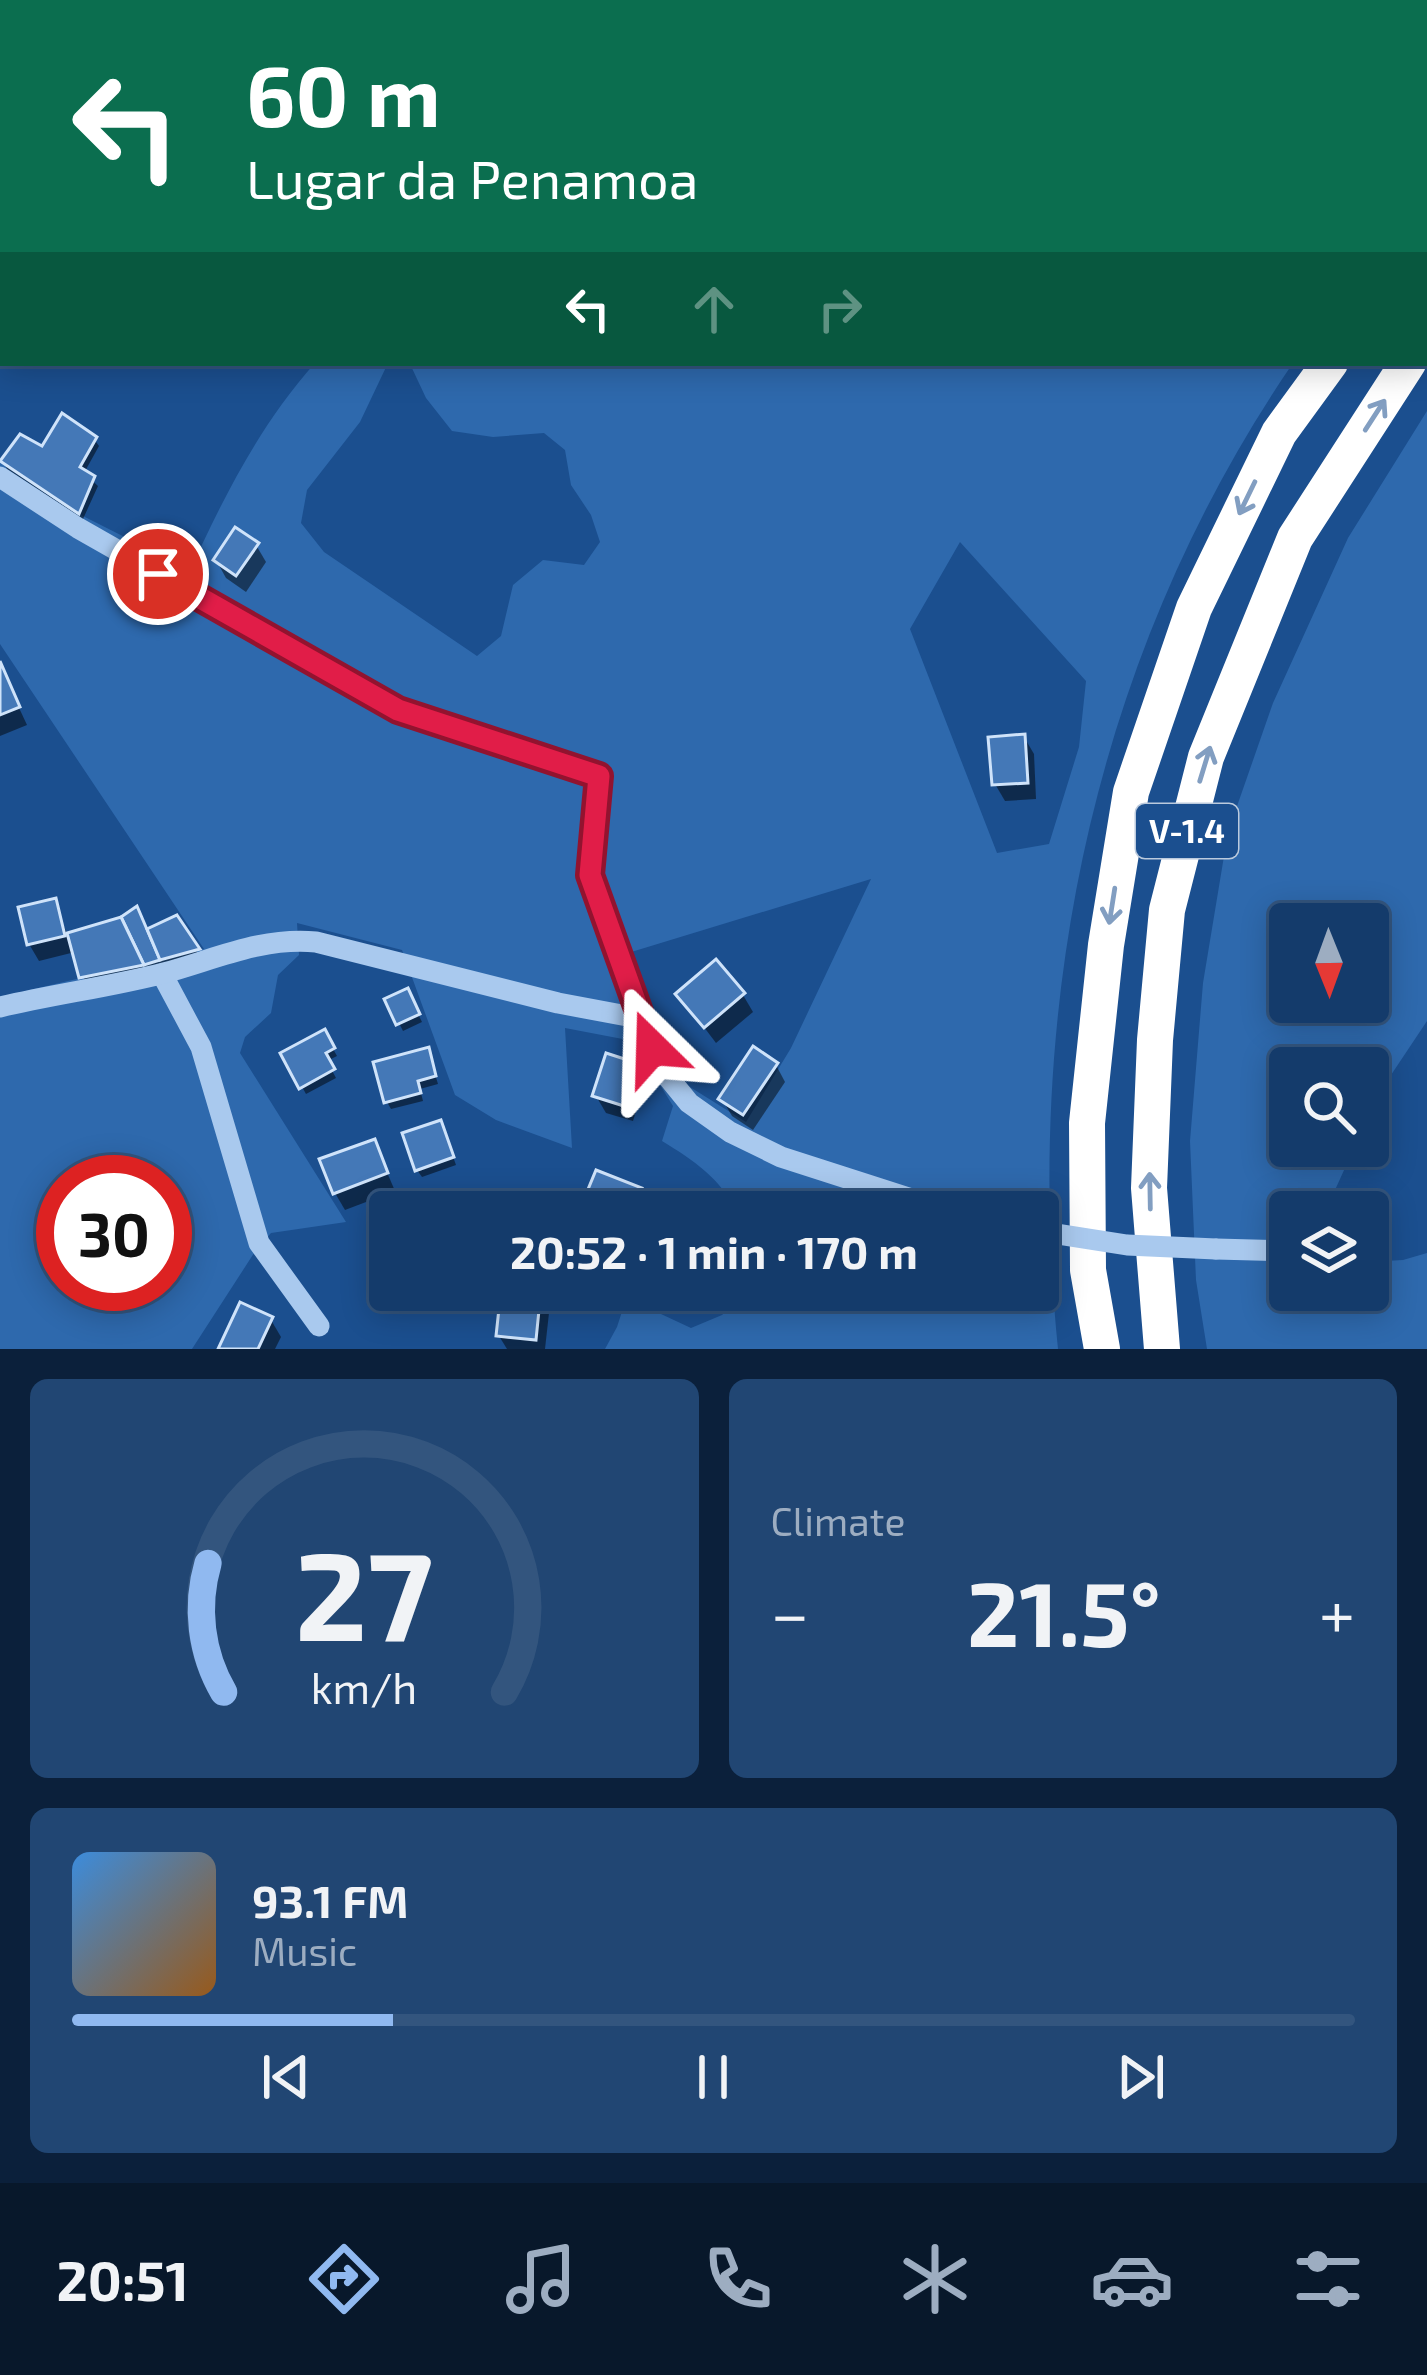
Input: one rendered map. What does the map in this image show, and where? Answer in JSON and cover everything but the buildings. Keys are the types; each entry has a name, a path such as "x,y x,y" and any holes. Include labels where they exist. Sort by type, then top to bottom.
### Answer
{"highway":[{"name":"V-1.4","path":"1102,1349 1088,1270 1087,1123 1106,945 1131,792 1194,608 1279,434 1328,366"},
{"name":"V-1.4","path":"1162,1349 1149,1188 1155,1040 1168,910 1178,866 1206,757 1295,538 1406,366"}],"street":[{"path":"0,477 78,528 398,710 599,776 590,875 638,1018 667,1076 689,1102 730,1132 781,1157 887,1191"},
{"path":"0,1006 162,974 286,939 316,942 558,1003 638,1018"},
{"path":"162,974 201,1047 259,1243 319,1326"},
{"path":"1059,1234 1127,1245 1269,1250"}],"shaded area":[{"path":"313,366 387,366 360,422 307,490 301,523 324,552 477,656 501,636 513,585 543,560 584,565 600,542 591,515 571,485 565,450 544,433 493,437 452,431 426,398 411,366 1291,366 1224,475 1167,591 1122,711 1088,835 1065,961 1052,1089 1050,1191 724,1191 662,1141 673,1106 633,1041 565,1028 572,1148 496,1120 455,1095 402,950 297,923 299,955 278,975 271,1013 245,1037 240,1053 346,1222 271,1233 192,1349 0,1349 0,997 204,949 0,644 0,461 79,514 190,570 245,462","holes":["960,542 1086,681 1079,747 1049,844 997,853 910,629","871,879 791,1048 746,1122 682,1082 628,953"]},
{"path":"1427,411 1427,1021 1389,1079 1389,1047 1269,1047 1269,1167 1345,1167 1335,1191 1269,1191 1269,1311 1389,1311 1389,1261 1427,1253 1427,1349 1207,1349 1196,1280 1190,1141 1203,983 1228,832 1273,703 1348,538"},
{"path":"622,1311 659,1311 691,1328 726,1311 1056,1311 1058,1349 605,1349"}],"route":[{"path":"158,574 398,710 599,776 590,875 652,1048"}]}
